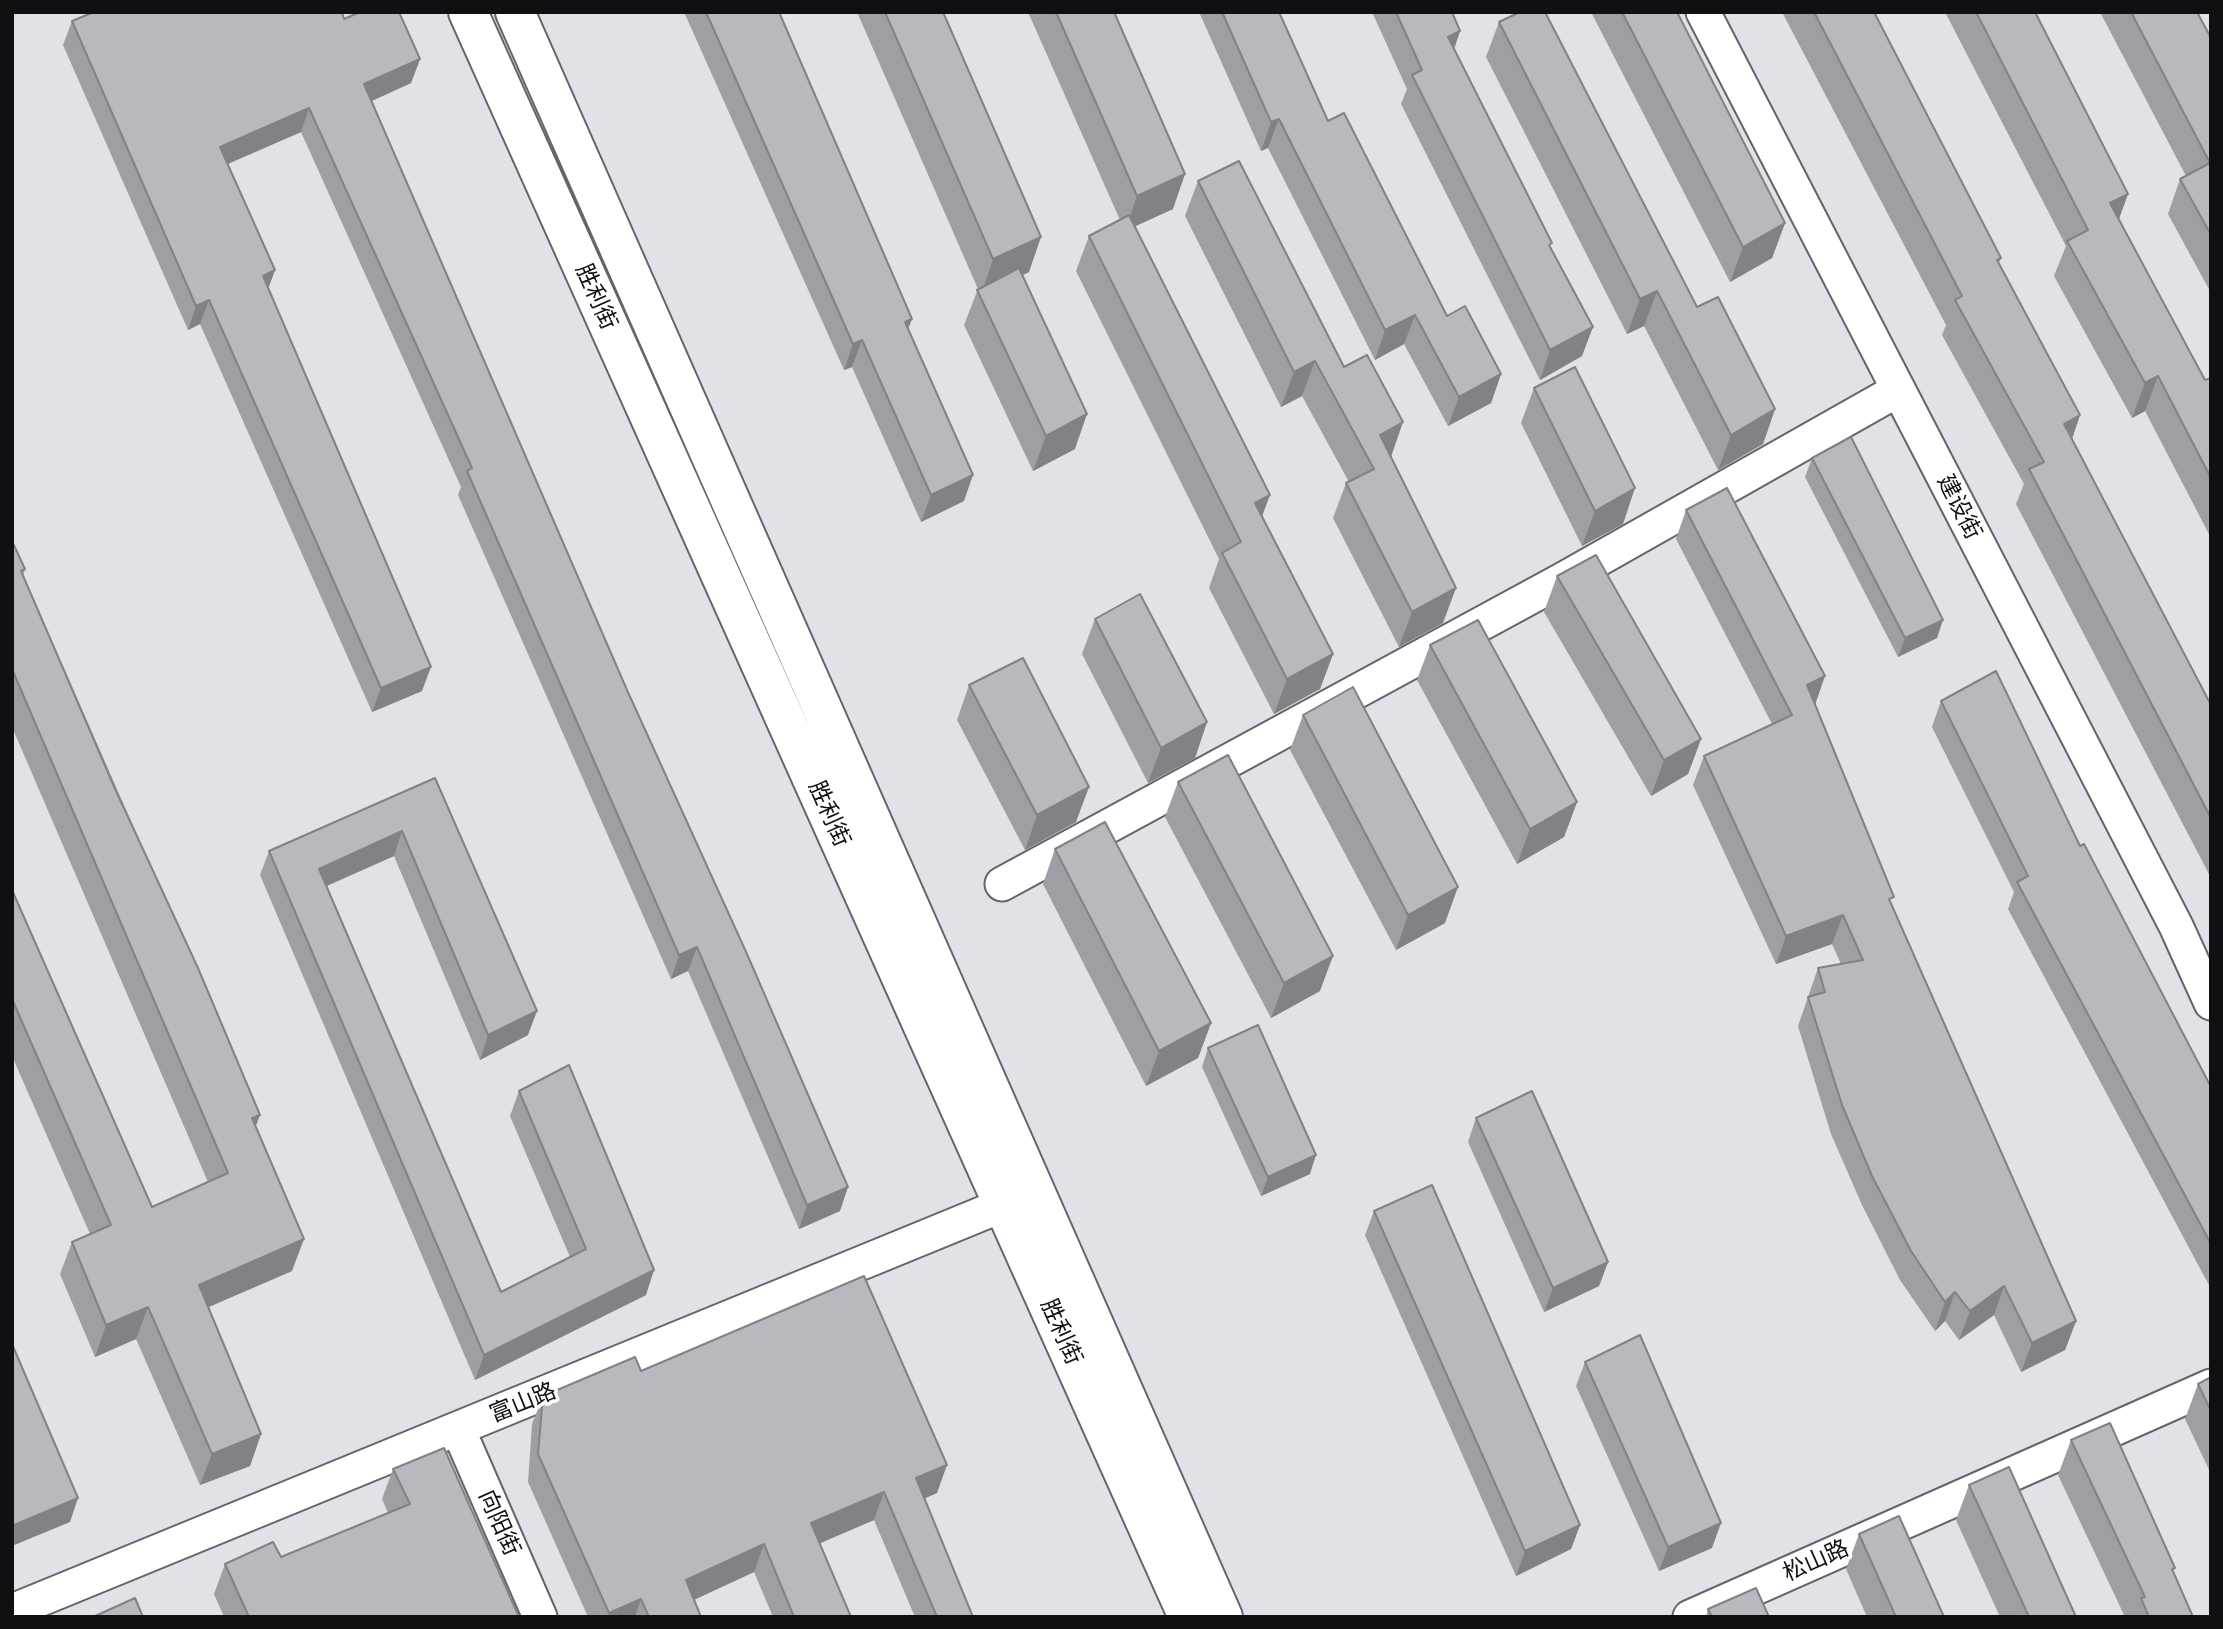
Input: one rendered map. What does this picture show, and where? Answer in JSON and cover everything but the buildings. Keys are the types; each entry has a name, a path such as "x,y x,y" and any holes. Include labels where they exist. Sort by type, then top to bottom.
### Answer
{"main road":[{"name":"胜利街","path":"468,12 1019,1199 1223,1617"},
{"name":"胜利街","path":"515,12 1019,1199 1188,1617"}],"street":[{"name":"建设街","path":"1703,12 2176,926 2211,1003"},
{"path":"1002,884 1562,580 1898,390"},
{"name":"富山路","path":"12,1611 1019,1199"},
{"name":"松山路","path":"1690,1617 2211,1386"},
{"name":"向阳街","path":"458,1429 540,1617"}]}
